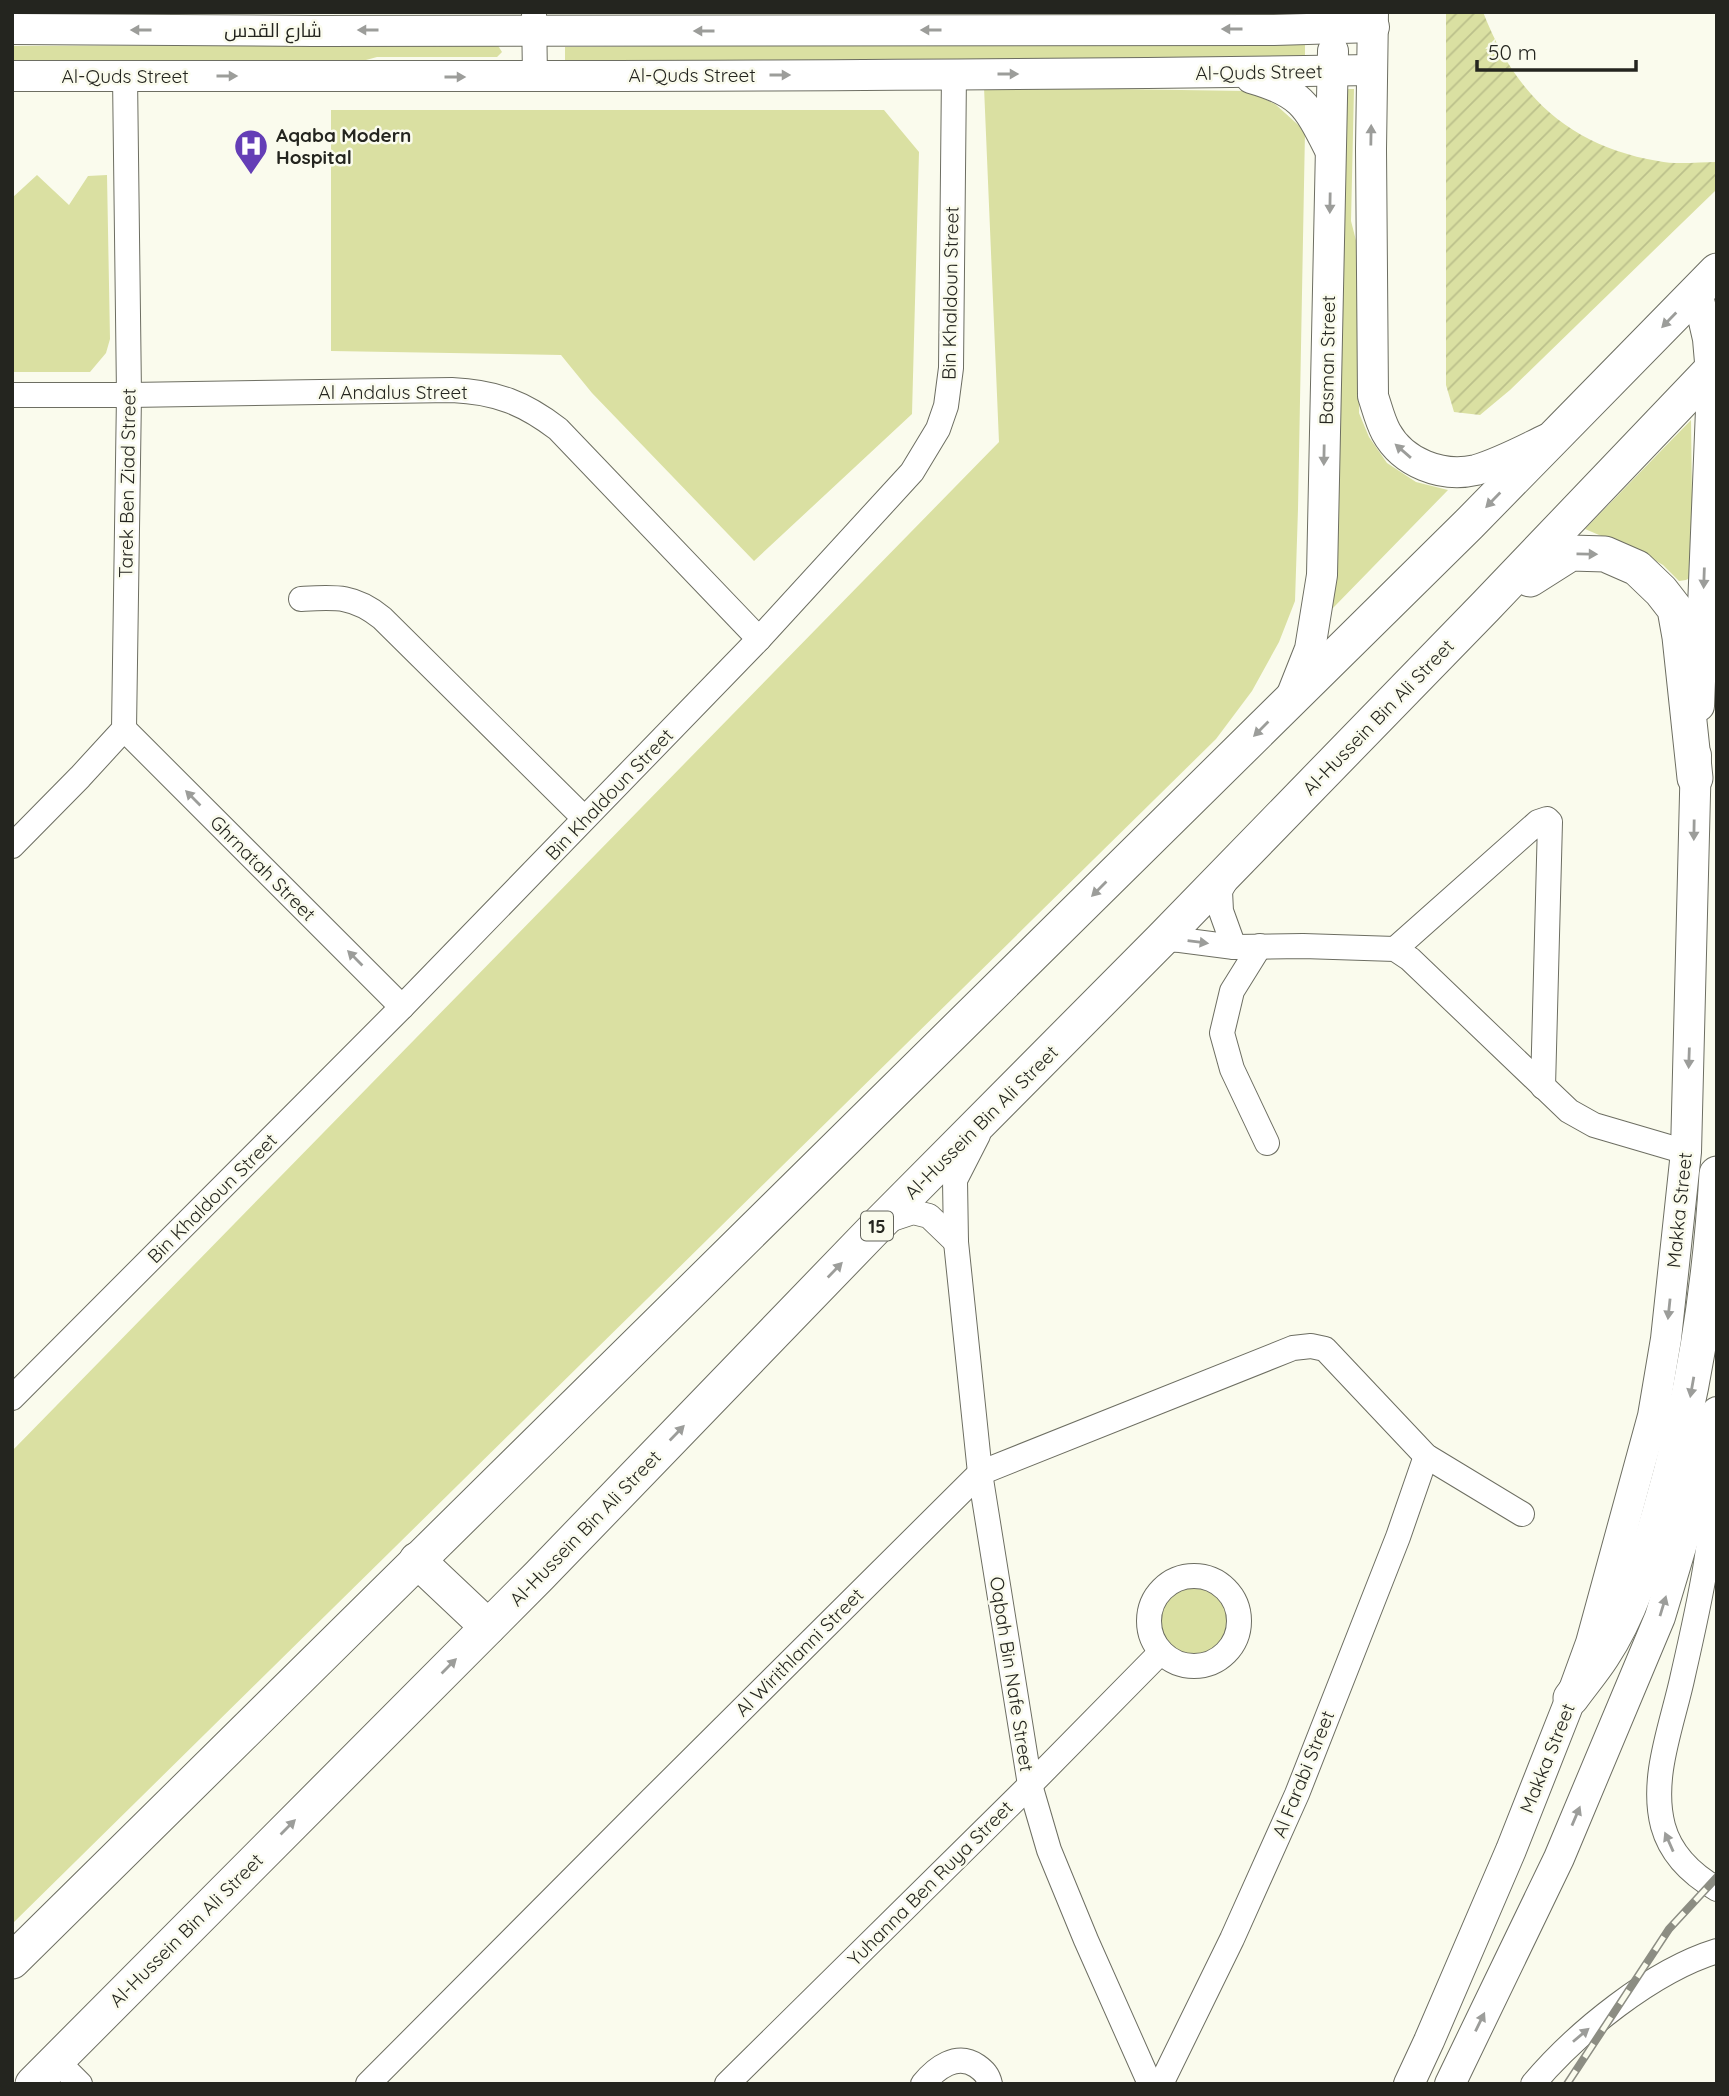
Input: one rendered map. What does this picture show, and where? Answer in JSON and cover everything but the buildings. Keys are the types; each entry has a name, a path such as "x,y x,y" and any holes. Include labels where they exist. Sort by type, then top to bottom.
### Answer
{"highway":[{"path":"12,1961 1289,702 1707,281"},
{"name":"Al-Hussein Bin Ali Street","path":"56,2076 880,1223 1162,939 1485,607 1714,367"},
{"path":"1485,607 1571,553 1605,554 1637,568 1646,575 1675,609 1695,778"},
{"path":"1571,1698 1603,1654 1625,1613 1651,1544 1667,1488 1690,1399 1706,1299 1717,1174"},
{"path":"417,1560 488,1627"}],"main road":[{"path":"1274,30 1292,22 1305,12"},
{"path":"534,22 1110,21 1274,30 1333,20 1373,20 1373,396 1386,432 1396,447 1415,462 1452,472 1475,470 1557,435"},
{"name":"Basman Street","path":"1289,702 1310,649 1322,575 1333,20"},
{"name":"شارع القدس","path":"12,29 313,22 534,22"},
{"name":"Al-Quds Street","path":"12,76 535,77 1372,70"},
{"path":"1233,73 1276,85 1293,95 1313,115 1331,153"},
{"name":"Makka Street","path":"1409,2084 1511,1850 1591,1643 1653,1416 1666,1339 1686,1153 1695,778 1714,367 1708,339 1707,281"},
{"path":"1450,2084 1559,1858 1660,1617 1698,1490 1715,1421"}],"street":[{"path":"534,22 535,77"},
{"name":"Bin Khaldoun Street","path":"12,1398 402,1007 759,639 912,472 938,429 946,406 951,368 954,74"},
{"name":"Tarek Ben Ziad Street","path":"124,729 129,395 125,76"},
{"name":"Al Andalus Street","path":"12,395 452,390 475,391 509,399 534,411 558,429 759,639"},
{"path":"301,599 337,597 355,600 369,607 584,818"},
{"path":"12,846 124,729"},
{"name":"Ghrnatah Street","path":"124,729 402,1007"},
{"path":"1395,949 1538,822 1547,819 1550,822 1543,1087"},
{"path":"1234,947 1221,911 1220,891 1237,861"},
{"path":"1162,939 1234,947 1395,949 1410,959 1569,1111 1594,1125 1686,1153"},
{"path":"1260,946 1232,990 1222,1033 1232,1069 1267,1143"},
{"name":"Oqbah Bin Nafe Street","path":"988,1115 955,1180 956,1242 980,1473 1030,1785 1049,1850 1150,2084"},
{"path":"880,1223 913,1212 929,1216 956,1242"},
{"name":"Al Wirithlanni Street","path":"368,2084 980,1473 1293,1349 1311,1346 1325,1349 1426,1456"},
{"path":"1715,1421 1711,1517 1702,1583 1658,1787 1662,1824 1668,1843 1678,1859 1717,1889"},
{"path":"1426,1456 1522,1514"},
{"name":"Al Farabi Street","path":"1161,2084 1232,1939 1297,1794 1398,1537 1426,1456"},
{"name":"Yuhanna Ben Ruya Street","path":"738,2081 1161,1652"},
{"path":"1533,2084 1553,2060 1579,2036 1619,2005 1678,1967 1717,1951"},
{"path":"923,2084 942,2065 960,2061 969,2062 988,2074 990,2084"}],"green space":[{"path":"1446,12 1483,12 1496,42 1529,92 1549,112 1572,129 1626,154 1680,163 1717,162 1717,189 1510,390 1480,415 1454,412 1446,385"},
{"path":"1305,40 1305,60 565,67 565,47"},
{"path":"497,44 502,52 497,57 12,62 12,46"},
{"path":"984,87 1247,91 1275,104 1305,131 1295,601 1279,642 1252,691 1216,739 12,1924 12,1451 999,442"},
{"path":"1345,89 1354,89 1351,221 1362,264 1359,413 1369,437 1387,463 1416,482 1448,490 1333,608"},
{"path":"331,110 884,110 919,152 912,414 754,561 592,393 561,355 331,351"},
{"path":"37,175 69,205 88,176 107,175 110,339 106,353 90,372 12,372 12,198"},
{"path":"1691,420 1693,576 1679,581 1663,565 1646,555 1585,529"},
{"path":"1186,1582 1202,1582 1216,1588 1227,1599 1233,1613 1233,1629 1227,1643 1216,1654 1202,1660 1186,1660 1172,1654 1161,1643 1155,1629 1155,1613 1161,1599 1172,1588"}],"railway":[{"path":"1567,2084 1669,1929 1717,1877"}],"place":[{"name":"Aqaba Modern Hospital","path":"251,176"}]}
